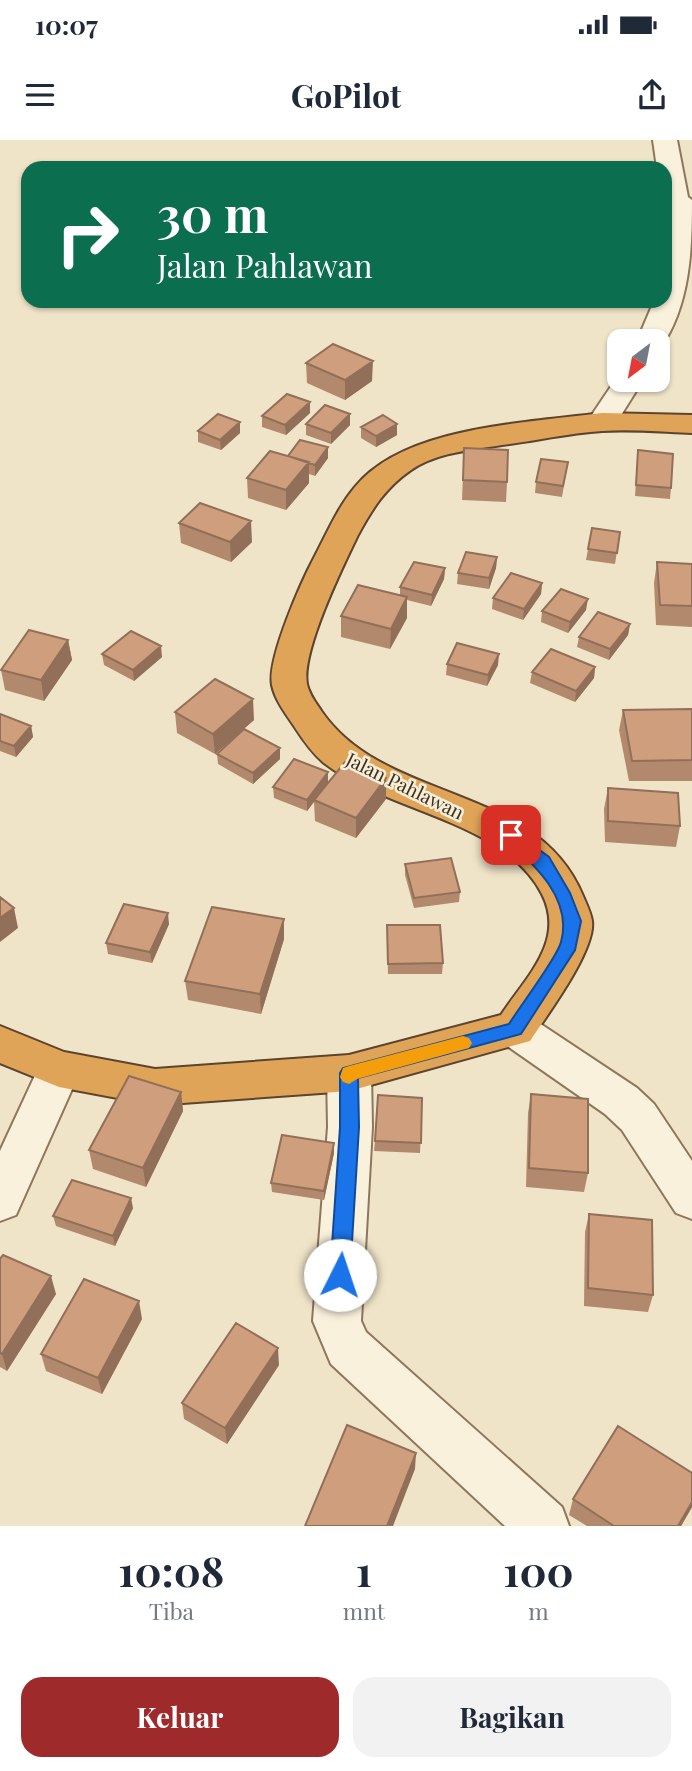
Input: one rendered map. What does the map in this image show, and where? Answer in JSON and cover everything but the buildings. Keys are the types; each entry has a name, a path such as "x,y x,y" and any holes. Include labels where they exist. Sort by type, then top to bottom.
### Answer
{"highway":[{"name":"Jalan Pahlawan","path":"515,1029 569,946 572,921 562,893 543,862 511,835 366,771 330,746 321,738 289,683 292,655 323,572 353,514 367,492 401,463 455,443 602,422 692,424"},
{"path":"0,1044 59,1069 155,1087 349,1073 515,1029"}],"street":[{"path":"665,140 669,161"},
{"path":"672,180 675,197 688,209 672,289"},
{"path":"659,329 666,308"},
{"path":"602,422 621,392"},
{"path":"515,1029 621,1101 638,1117 692,1199"},
{"path":"0,1201 59,1069"},
{"path":"349,1073 350,1127 337,1321 348,1348 544,1526"}],"slow traffic":[{"path":"349,1077 349,1073 463,1043"}],"route":[{"path":"340,1275 350,1127 349,1073 515,1029 569,946 572,921 562,893 543,862 511,835"}]}
